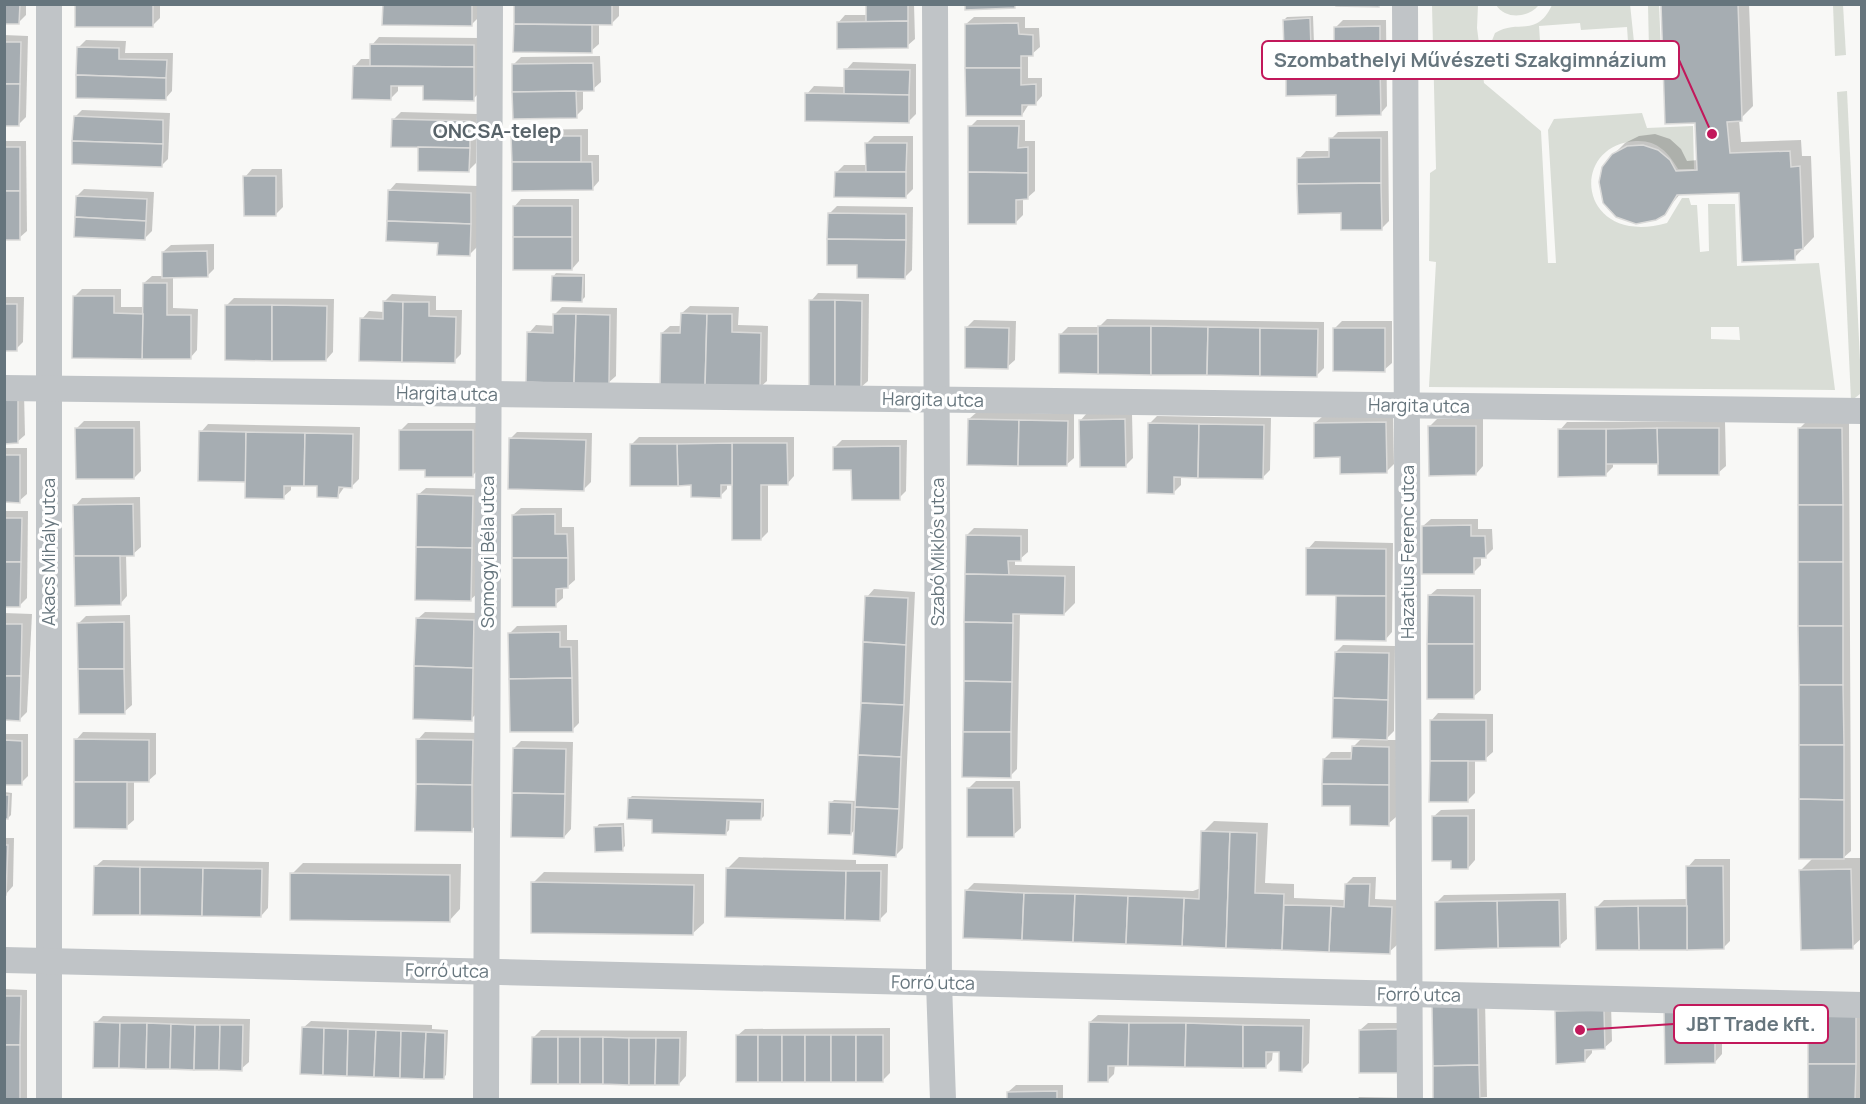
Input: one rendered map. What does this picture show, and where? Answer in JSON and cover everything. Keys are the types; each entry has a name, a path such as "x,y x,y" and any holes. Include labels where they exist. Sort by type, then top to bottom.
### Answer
{"street":[{"name":"Akacs Mihály utca","path":"49,4 49,1100"},
{"name":"Somogyi Béla utca","path":"486,1100 490,4"},
{"name":"Szabó Miklós utca","path":"935,4 939,983 943,1100"},
{"name":"Hazatius Ferenc utca","path":"1405,4 1410,1100"},
{"name":"Hargita utca","path":"4,388 1862,411"},
{"name":"Forró utca","path":"4,960 1862,1005"}],"shaded area":[{"path":"1630,4 1634,42 1628,42 1627,27 1581,30 1580,23 1539,26 1540,41 1491,43 1495,33 1503,29 1540,22 1552,5"},
{"path":"1432,5 1478,5 1477,28 1484,83 1541,131 1548,263 1556,263 1548,130 1554,119 1642,113 1647,128 1693,126 1694,169 1678,169 1661,148 1643,141 1614,147 1599,159 1592,175 1592,193 1600,209 1615,221 1637,227 1667,223 1682,198 1689,198 1691,205 1697,205 1700,252 1709,251 1708,204 1735,204 1737,266 1819,263 1835,390 1429,387 1436,262 1429,261 1430,173 1436,169","holes":["1711,327 1739,327 1740,340 1711,339"]},
{"path":"1496,5 1539,5 1529,13 1517,16 1505,13"},
{"path":"1648,5 1659,5 1661,51 1649,50"},
{"path":"1833,5 1843,5 1846,55 1835,56"},
{"path":"1847,91 1861,381 1860,394 1851,401 1837,92"}],"building":[{"path":"4,4 20,4 19,24 4,24"},
{"path":"75,4 153,4 153,27 75,27"},
{"path":"383,4 472,4 472,26 382,25"},
{"path":"514,4 612,4 612,25 514,24"},
{"path":"866,4 908,4 908,21 866,22"},
{"path":"965,4 1015,4 1015,8 965,10"},
{"path":"1336,4 1379,4 1379,7 1336,6"},
{"path":"1661,4 1738,4 1742,121 1727,122 1730,153 1790,151 1791,167 1800,166 1803,249 1795,250 1795,260 1742,262 1739,193 1677,195 1665,215 1656,220 1636,224 1616,217 1603,203 1599,182 1602,167 1612,154 1627,146 1643,145 1658,150 1670,160 1676,171 1697,170 1695,123 1665,124"},
{"path":"1310,18 1311,47 1284,49 1283,20"},
{"path":"908,21 908,48 837,49 837,22"},
{"path":"1018,23 1019,34 1033,35 1033,56 1021,56 1021,68 965,68 965,24"},
{"path":"514,24 592,25 592,53 513,52"},
{"path":"1380,26 1380,68 1334,69 1334,27"},
{"path":"4,42 21,42 20,84 4,84"},
{"path":"370,44 474,45 474,67 370,66"},
{"path":"77,47 119,48 119,59 167,60 166,78 76,75"},
{"path":"593,63 594,91 512,92 512,64"},
{"path":"353,66 474,67 474,101 423,100 423,86 391,86 391,100 352,99"},
{"path":"965,68 1021,68 1021,85 1036,84 1036,105 1022,105 1022,116 966,116"},
{"path":"1380,68 1381,115 1336,116 1336,95 1286,96 1286,69"},
{"path":"844,69 910,70 909,95 844,94"},
{"path":"76,75 166,78 166,100 76,98"},
{"path":"4,84 20,84 19,126 4,126"},
{"path":"576,91 577,118 513,119 512,92"},
{"path":"805,93 909,95 909,123 805,121"},
{"path":"74,116 163,120 163,144 72,141"},
{"path":"392,119 470,121 470,148 391,147"},
{"path":"968,126 1019,126 1018,148 1028,147 1028,173 968,172"},
{"path":"511,136 581,136 581,162 512,162"},
{"path":"1329,138 1381,138 1381,183 1297,184 1297,158 1329,157"},
{"path":"72,141 163,144 162,167 72,164"},
{"path":"865,143 907,143 906,172 866,172"},
{"path":"4,147 20,147 20,191 4,191"},
{"path":"418,147 470,148 469,172 418,171"},
{"path":"512,162 592,162 593,190 512,191"},
{"path":"835,172 906,172 906,198 834,197"},
{"path":"968,172 1028,173 1028,199 1016,200 1016,224 968,224"},
{"path":"243,176 276,176 276,216 244,216"},
{"path":"1381,183 1382,230 1341,230 1341,213 1298,214 1297,184"},
{"path":"388,190 471,193 471,224 387,221"},
{"path":"4,191 20,191 20,240 4,240"},
{"path":"76,196 147,199 146,221 75,217"},
{"path":"513,206 572,206 572,237 513,237"},
{"path":"828,213 906,214 906,240 827,239"},
{"path":"75,217 146,221 145,240 74,237"},
{"path":"387,221 471,224 470,256 437,255 438,243 386,241"},
{"path":"513,237 572,237 572,270 513,270"},
{"path":"827,239 906,240 905,279 857,278 857,265 827,265"},
{"path":"207,251 208,277 162,278 162,252"},
{"path":"552,276 583,276 582,302 551,301"},
{"path":"143,283 167,283 167,315 191,315 191,359 142,359"},
{"path":"73,296 114,296 114,313 143,314 142,359 72,358"},
{"path":"809,300 835,300 835,389 809,389"},
{"path":"835,300 862,301 861,390 835,389"},
{"path":"383,301 403,302 402,362 359,361 360,318 383,319"},
{"path":"403,302 429,302 429,316 456,317 455,363 402,362"},
{"path":"4,304 17,304 17,351 4,351"},
{"path":"225,305 272,305 272,361 225,360"},
{"path":"272,305 327,306 326,361 272,361"},
{"path":"681,313 707,314 705,388 660,387 661,333 680,333"},
{"path":"553,314 576,314 574,384 526,382 527,332 553,333"},
{"path":"576,314 610,315 609,384 574,384"},
{"path":"707,314 732,314 732,332 761,333 760,390 705,388"},
{"path":"1098,326 1151,326 1151,375 1098,374"},
{"path":"1151,326 1208,327 1207,375 1151,375"},
{"path":"965,327 1009,328 1008,369 965,368"},
{"path":"1208,327 1260,328 1260,376 1207,375"},
{"path":"1260,328 1318,329 1317,377 1260,376"},
{"path":"1333,328 1385,328 1385,372 1333,371"},
{"path":"1059,334 1098,334 1098,374 1059,373"},
{"path":"4,400 18,400 18,443 4,444"},
{"path":"968,419 1019,420 1018,466 967,465"},
{"path":"1125,419 1126,467 1080,467 1079,420"},
{"path":"1019,420 1068,421 1067,466 1018,466"},
{"path":"1386,422 1387,473 1340,474 1340,457 1314,458 1314,423"},
{"path":"1148,423 1199,424 1198,478 1174,477 1174,494 1147,493"},
{"path":"1199,424 1264,425 1263,479 1198,478"},
{"path":"1428,426 1476,426 1476,475 1429,476"},
{"path":"75,428 134,428 134,479 76,479"},
{"path":"1657,428 1719,428 1719,475 1658,475"},
{"path":"1657,428 1658,464 1606,464 1606,429"},
{"path":"1798,428 1842,428 1843,505 1798,505"},
{"path":"1558,429 1606,429 1606,476 1558,477"},
{"path":"399,430 473,430 473,477 425,477 425,470 399,470"},
{"path":"199,431 246,432 246,482 198,481"},
{"path":"246,432 305,433 304,486 284,486 284,499 245,498"},
{"path":"305,433 353,434 352,488 339,487 338,498 317,497 317,486 304,486"},
{"path":"509,438 586,440 584,491 508,489"},
{"path":"732,443 787,443 788,485 761,485 761,540 732,540"},
{"path":"732,443 732,485 721,485 721,498 691,497 691,485 678,486 677,444"},
{"path":"630,444 677,444 678,486 630,486"},
{"path":"900,446 900,500 852,500 851,470 833,470 833,447"},
{"path":"4,455 20,455 20,503 4,502"},
{"path":"417,494 473,496 472,548 416,547"},
{"path":"133,504 134,556 74,556 73,505"},
{"path":"1798,505 1843,505 1843,562 1798,562"},
{"path":"555,514 555,534 567,534 568,558 512,558 512,515"},
{"path":"4,518 22,518 21,562 4,562"},
{"path":"1471,525 1471,536 1485,536 1486,558 1474,558 1474,574 1422,574 1422,526"},
{"path":"966,535 1021,536 1021,561 1008,561 1009,575 965,574"},
{"path":"416,547 472,548 471,601 415,600"},
{"path":"1306,548 1386,549 1386,596 1306,595"},
{"path":"74,556 120,556 121,605 75,606"},
{"path":"512,558 568,558 568,588 556,589 556,607 512,607"},
{"path":"4,562 21,562 20,607 4,607"},
{"path":"1798,562 1843,562 1843,626 1798,626"},
{"path":"965,574 1065,576 1064,615 1013,614 1013,623 964,622"},
{"path":"1428,595 1474,596 1474,644 1427,644"},
{"path":"865,596 908,598 906,645 863,642"},
{"path":"1336,596 1386,596 1386,641 1335,640"},
{"path":"416,618 474,620 473,668 414,666"},
{"path":"124,622 124,669 78,669 77,623"},
{"path":"964,622 1013,623 1012,682 964,681"},
{"path":"4,624 22,624 21,676 4,676"},
{"path":"1798,626 1843,626 1843,685 1799,685"},
{"path":"560,632 560,647 571,647 572,678 509,679 508,633"},
{"path":"863,642 906,645 904,705 861,703"},
{"path":"1427,644 1474,644 1474,699 1427,699"},
{"path":"1335,652 1389,653 1388,700 1333,698"},
{"path":"414,666 473,668 472,721 413,719"},
{"path":"78,669 124,669 125,714 79,714"},
{"path":"4,676 21,676 20,721 4,720"},
{"path":"572,678 573,732 510,732 509,679"},
{"path":"964,681 1012,682 1011,732 963,732"},
{"path":"1799,685 1843,685 1844,745 1799,745"},
{"path":"1333,698 1388,700 1387,740 1332,738"},
{"path":"861,703 904,705 901,757 858,755"},
{"path":"1430,720 1486,720 1486,761 1430,761"},
{"path":"963,732 1011,732 1011,778 962,777"},
{"path":"74,739 149,740 149,782 74,782"},
{"path":"416,739 473,740 472,785 416,784"},
{"path":"4,740 22,741 22,785 4,785"},
{"path":"1799,745 1844,745 1844,800 1799,799"},
{"path":"1352,746 1389,747 1389,785 1322,784 1323,759 1351,759"},
{"path":"513,748 566,749 565,794 512,793"},
{"path":"858,755 901,757 899,809 855,807"},
{"path":"1430,761 1468,761 1468,802 1429,802"},
{"path":"74,782 127,782 127,829 74,828"},
{"path":"416,784 472,785 472,832 415,831"},
{"path":"1322,784 1389,785 1389,826 1350,825 1350,806 1322,806"},
{"path":"967,788 1013,788 1014,837 967,837"},
{"path":"512,793 565,794 564,838 511,837"},
{"path":"4,795 9,795 8,819 4,819"},
{"path":"628,798 762,802 761,820 727,820 726,835 652,833 652,820 627,819"},
{"path":"1799,799 1844,800 1844,859 1799,859"},
{"path":"829,802 852,803 851,835 828,834"},
{"path":"855,807 899,809 896,857 853,854"},
{"path":"1432,816 1468,816 1468,869 1451,869 1451,861 1432,861"},
{"path":"622,826 623,851 595,852 594,827"},
{"path":"1201,831 1230,832 1226,948 1182,946 1184,898 1199,899"},
{"path":"1230,832 1257,833 1255,893 1284,894 1282,950 1226,948"},
{"path":"4,845 8,845 6,895 4,895"},
{"path":"94,866 140,867 140,915 93,915"},
{"path":"1686,866 1723,866 1724,949 1687,950"},
{"path":"140,867 203,868 202,916 140,915"},
{"path":"203,868 262,869 261,917 202,916"},
{"path":"726,868 846,871 845,920 725,917"},
{"path":"1851,869 1853,949 1801,950 1799,870"},
{"path":"846,871 881,871 880,921 845,920"},
{"path":"290,873 450,875 450,922 290,920"},
{"path":"531,882 694,885 693,935 531,933"},
{"path":"1345,884 1370,884 1369,906 1392,907 1390,954 1329,952 1331,906 1344,907"},
{"path":"965,890 1024,893 1022,940 963,938"},
{"path":"1024,893 1075,894 1073,942 1022,940"},
{"path":"1075,894 1128,896 1126,944 1073,942"},
{"path":"1128,896 1184,898 1182,946 1126,944"},
{"path":"1559,900 1560,947 1498,948 1497,901"},
{"path":"1497,901 1498,948 1435,950 1435,902"},
{"path":"1284,905 1331,906 1329,952 1282,950"},
{"path":"1638,906 1687,906 1687,950 1639,950"},
{"path":"1638,906 1639,950 1596,950 1595,907"},
{"path":"4,996 21,996 20,1045 4,1045"},
{"path":"1432,1006 1478,1006 1479,1065 1433,1066"},
{"path":"1808,1008 1856,1008 1856,1064 1808,1064"},
{"path":"1604,1010 1605,1049 1585,1050 1585,1062 1556,1064 1555,1011"},
{"path":"1715,1010 1715,1063 1665,1064 1664,1011"},
{"path":"94,1022 120,1023 119,1068 93,1068"},
{"path":"1089,1022 1129,1023 1128,1066 1108,1066 1108,1082 1088,1082"},
{"path":"120,1023 147,1023 146,1069 119,1068"},
{"path":"147,1023 171,1024 170,1069 146,1069"},
{"path":"1129,1023 1186,1023 1185,1067 1128,1066"},
{"path":"1186,1023 1243,1025 1243,1068 1185,1067"},
{"path":"171,1024 195,1025 194,1070 170,1069"},
{"path":"195,1025 220,1025 219,1070 194,1070"},
{"path":"220,1025 243,1025 242,1071 219,1070"},
{"path":"1243,1025 1303,1026 1302,1072 1279,1071 1279,1052 1266,1052 1266,1068 1243,1068"},
{"path":"302,1027 324,1028 323,1075 300,1074"},
{"path":"324,1028 348,1029 347,1076 323,1075"},
{"path":"348,1029 376,1030 374,1077 347,1076"},
{"path":"1398,1029 1398,1073 1359,1073 1359,1030"},
{"path":"376,1030 401,1031 400,1078 374,1077"},
{"path":"401,1031 426,1032 424,1079 400,1078"},
{"path":"426,1032 445,1033 444,1079 424,1079"},
{"path":"736,1035 758,1035 758,1082 736,1082"},
{"path":"758,1035 782,1035 782,1082 758,1082"},
{"path":"782,1035 805,1035 805,1082 782,1082"},
{"path":"805,1035 831,1035 831,1082 805,1082"},
{"path":"831,1035 856,1035 856,1082 831,1082"},
{"path":"856,1035 883,1035 883,1082 856,1082"},
{"path":"532,1037 558,1037 558,1084 531,1084"},
{"path":"558,1037 580,1037 580,1084 558,1084"},
{"path":"580,1037 603,1037 603,1084 580,1084"},
{"path":"603,1037 629,1038 629,1085 603,1084"},
{"path":"629,1038 656,1038 655,1085 629,1085"},
{"path":"656,1038 680,1038 679,1085 655,1085"},
{"path":"4,1045 20,1045 20,1100 4,1100"},
{"path":"1808,1064 1856,1064 1855,1100 1808,1100"},
{"path":"1479,1065 1480,1100 1433,1100 1433,1066"},
{"path":"1057,1091 1057,1100 1007,1100 1007,1092"}],"place":[{"name":"Szombathelyi Művészeti Szakgimnázium","path":"1712,134"},
{"name":"JBT Trade kft.","path":"1580,1030"}],"district":[{"name":"ONCSA-telep","path":"497,131"}]}
